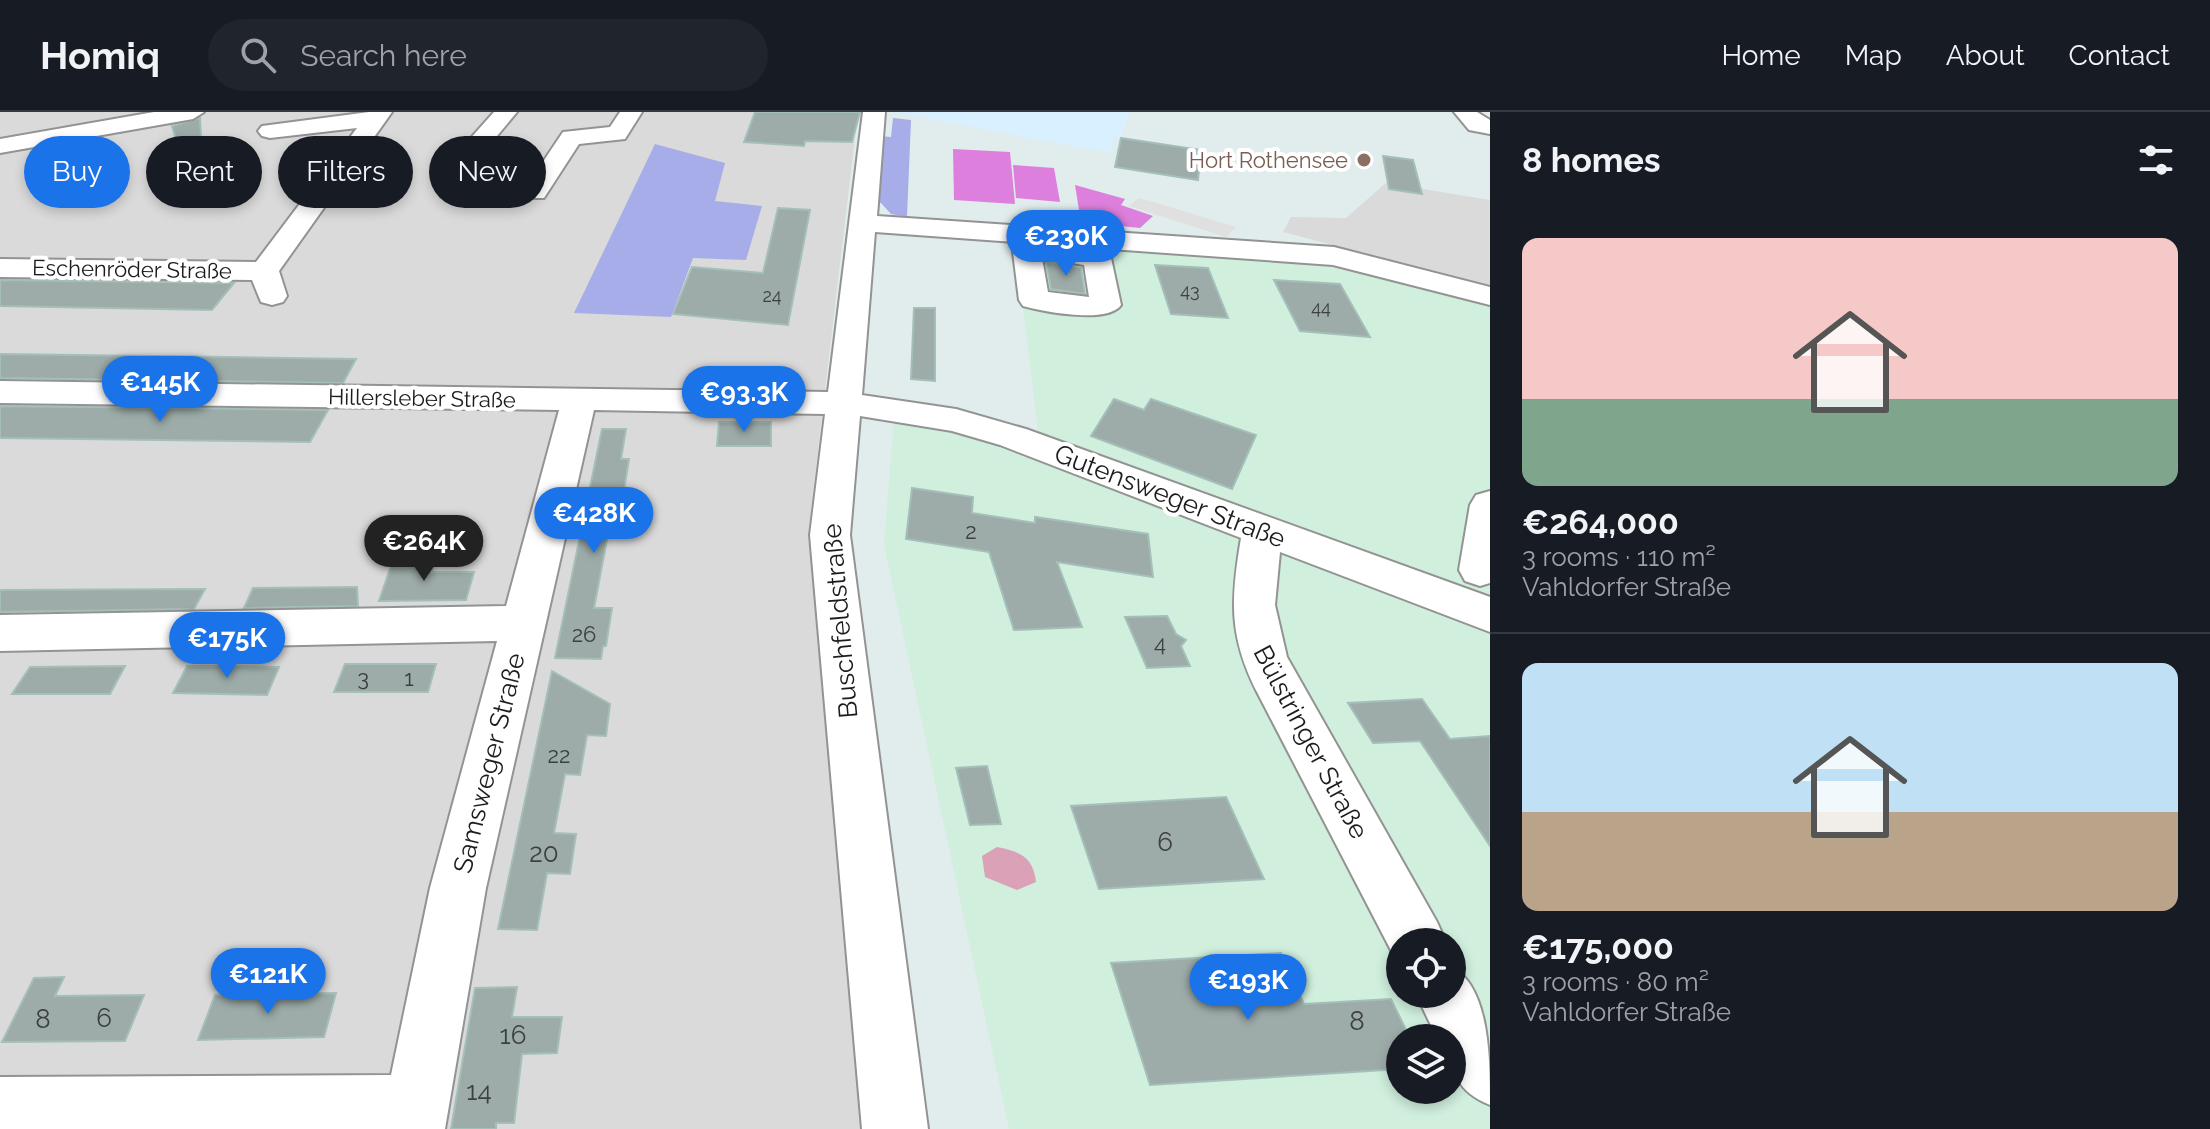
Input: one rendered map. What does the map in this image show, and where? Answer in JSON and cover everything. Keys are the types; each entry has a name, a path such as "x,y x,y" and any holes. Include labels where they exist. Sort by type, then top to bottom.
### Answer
{"street":[{"path":"0,146 193,112"},
{"path":"485,136 506,112"},
{"path":"546,176 571,137 617,134 631,112"},
{"name":"Buschfeldstraße","path":"871,113 831,508 831,562 895,1129"},
{"path":"270,131 378,115"},
{"name":"Eschenröder Straße","path":"0,268 268,284 378,115"},
{"path":"861,223 1034,243 1334,256 1480,298"},
{"name":"Hillersleber Straße","path":"0,392 844,403"},
{"name":"Samsweger Straße","path":"414,1118 458,888 579,399"},
{"name":"Gutensweger Straße","path":"844,403 935,416 987,428 1262,531 1484,592"},
{"path":"1484,592 1490,505"},
{"name":"Bülstringer Straße","path":"1262,531 1252,605 1258,645 1409,928"},
{"path":"0,633 524,623"},
{"path":"1454,1008 1490,1073"},
{"path":"0,1109 414,1118"}],"shaded area":[{"path":"0,112 858,112 808,534 862,1129 0,1129"},
{"path":"893,112 1129,112 1121,138 1114,137 1111,153"},
{"path":"893,118 911,120 907,217 891,214 881,203 874,202 880,136 891,137"},
{"path":"655,144 725,163 715,201 762,206 746,260 693,258 671,317 574,313"},
{"path":"953,149 1010,152 1015,204 954,200"},
{"path":"1013,165 1054,168 1060,202 1016,198"},
{"path":"1386,183 1490,200 1490,286 1283,232 1291,217 1346,218"},
{"path":"1075,185 1125,199 1121,205 1153,216 1140,228 1081,222"},
{"path":"1139,198 1236,227 1226,237 1129,206"},
{"path":"1015,240 1336,263 1490,304 1490,1129 1009,1129 884,544 894,420 939,425 1041,456"},
{"path":"997,847 1013,851 1029,861 1036,882 1017,890 985,877 982,856"}],"building":[{"path":"755,112 860,112 852,142 805,141 804,146 744,142"},
{"path":"200,118 201,136 175,136 172,126"},
{"path":"1121,138 1201,150 1198,180 1115,167"},
{"path":"1383,156 1413,160 1422,194 1389,189"},
{"path":"778,208 810,210 788,325 673,314 692,267 763,273"},
{"path":"1046,262 1081,268 1085,294 1051,289"},
{"path":"1155,265 1208,268 1228,318 1171,314"},
{"path":"0,280 234,283 212,310 0,306"},
{"path":"1274,280 1340,284 1370,337 1300,331"},
{"path":"914,308 935,308 935,381 911,379"},
{"path":"0,354 356,359 343,383 0,378"},
{"path":"1114,399 1144,410 1151,399 1256,435 1232,489 1091,436"},
{"path":"0,406 328,410 310,442 0,438"},
{"path":"719,422 771,422 771,446 717,446"},
{"path":"602,429 626,429 621,459 629,459 622,503 614,502 594,608 612,608 606,646 603,646 601,659 555,658"},
{"path":"912,488 973,497 972,513 1035,523 1035,517 1148,534 1153,577 1057,562 1082,627 1014,630 989,552 906,539"},
{"path":"435,559 432,572 474,572 466,600 379,601 393,560"},
{"path":"357,587 358,606 244,608 253,588"},
{"path":"205,589 194,609 0,612 0,590"},
{"path":"1167,616 1176,634 1186,640 1181,646 1190,666 1147,668 1125,617"},
{"path":"345,664 436,664 428,692 334,692"},
{"path":"125,666 110,694 12,694 30,667"},
{"path":"187,666 279,667 267,695 173,693"},
{"path":"552,671 610,704 606,736 587,735 580,775 565,774 554,833 576,834 570,874 547,873 537,930 498,929"},
{"path":"1422,699 1450,739 1490,736 1490,846 1420,741 1373,743 1348,703"},
{"path":"987,766 1001,824 970,825 956,768"},
{"path":"1226,797 1264,879 1099,889 1071,806"},
{"path":"1281,953 1304,1004 1386,999 1386,1008 1395,1008 1403,1024 1386,1024 1386,1070 1150,1085 1111,963"},
{"path":"64,977 55,996 144,995 125,1041 2,1042 34,978"},
{"path":"517,987 512,1017 562,1017 557,1053 522,1054 514,1123 496,1123 496,1129 451,1129 475,988"},
{"path":"336,993 324,1037 198,1040 215,995"}],"place":[{"name":"Hort Rothensee","path":"1364,160"}]}
